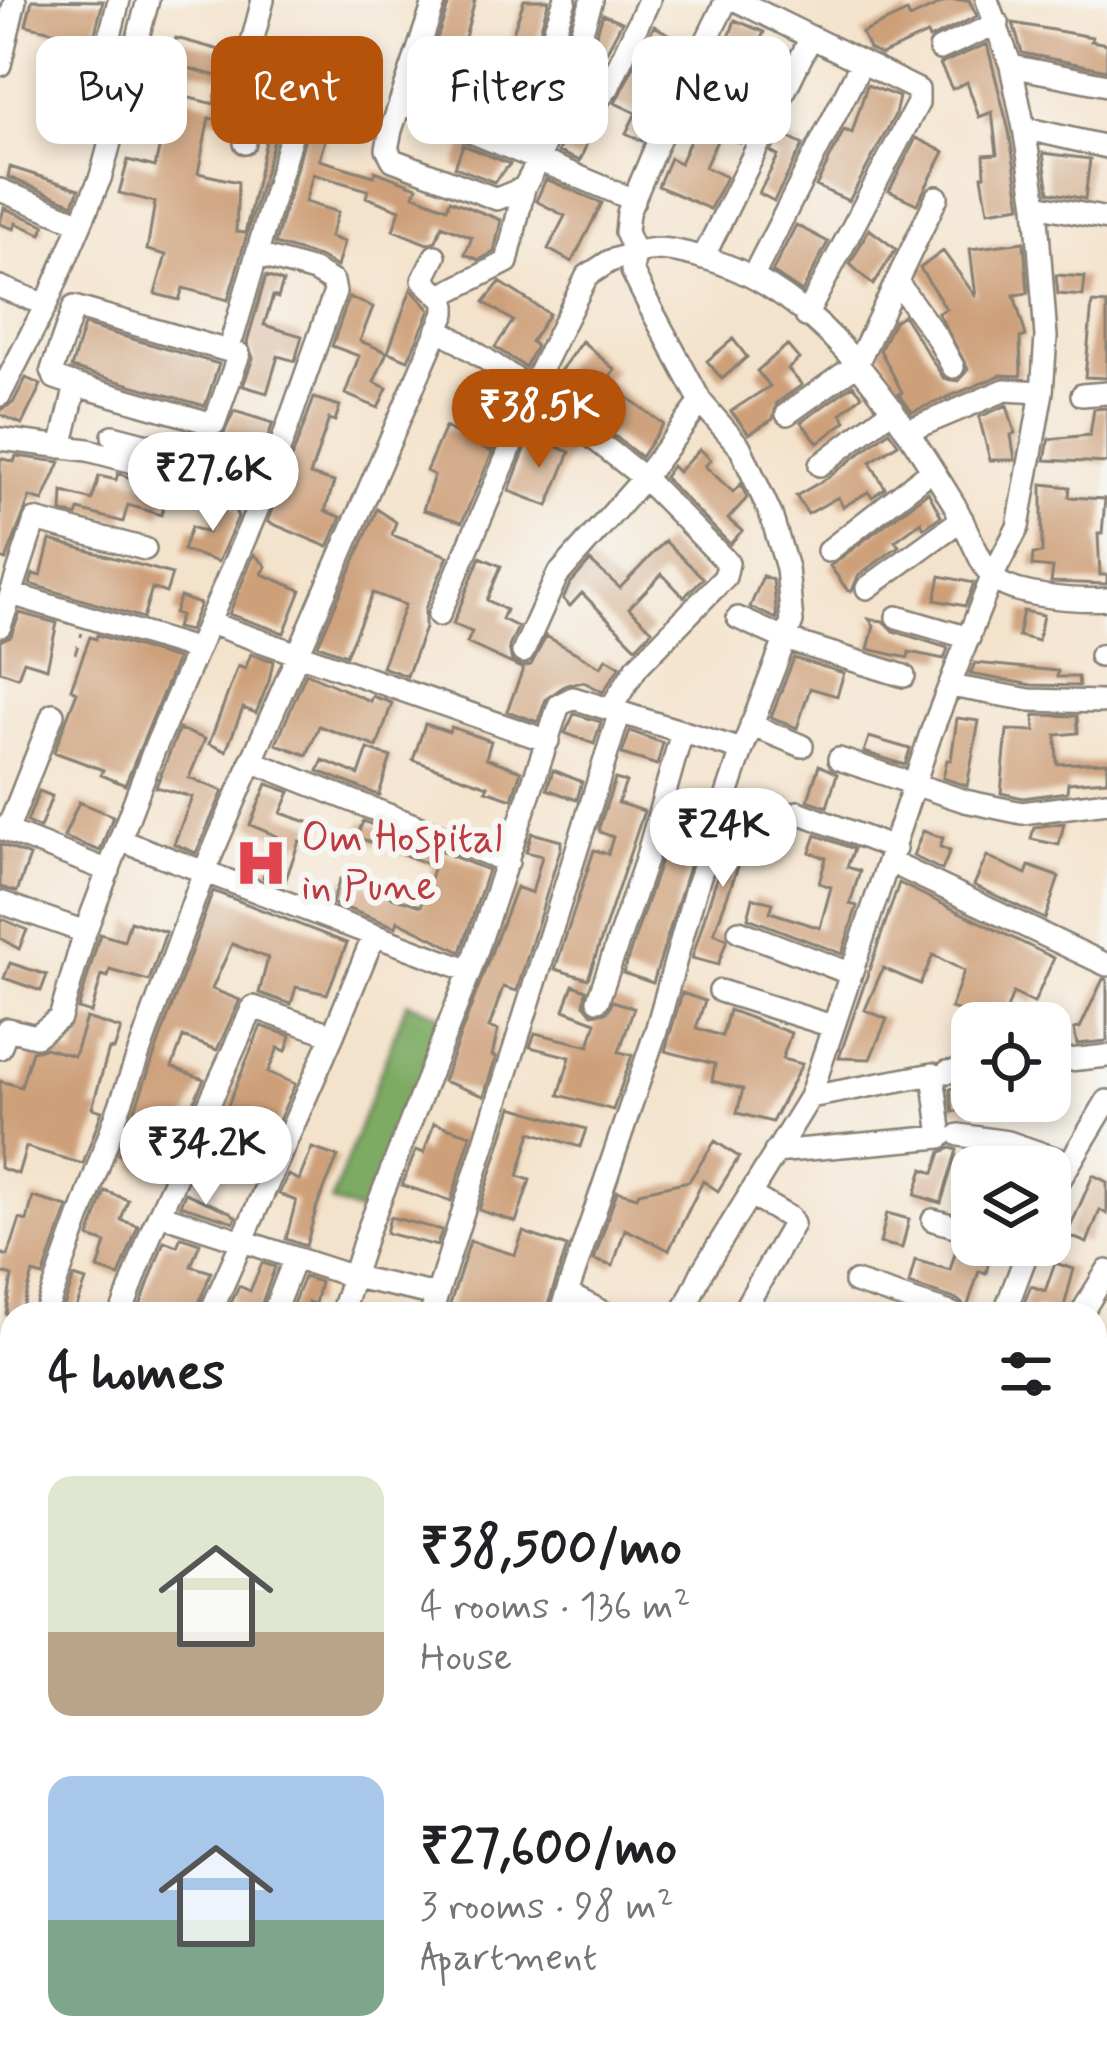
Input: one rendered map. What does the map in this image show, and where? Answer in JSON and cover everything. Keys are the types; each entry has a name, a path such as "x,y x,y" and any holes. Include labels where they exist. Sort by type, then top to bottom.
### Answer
{"street":[{"path":"0,65 15,0"},
{"path":"110,36 119,0"},
{"path":"2,387 46,305 101,176 148,0"},
{"path":"253,36 262,0"},
{"path":"435,0 387,148 393,160 497,199 524,188"},
{"path":"552,36 565,0"},
{"path":"580,36 592,0"},
{"path":"608,88 649,0"},
{"path":"565,1302 656,1031 742,750 792,622 792,597 772,515 740,447 701,402 632,271 635,253 626,232 634,200 676,103 725,4 734,0 918,90 918,103 806,316"},
{"path":"788,26 796,0"},
{"path":"689,1302 748,1194 810,1096 950,686 992,577 1018,527 1042,392 1046,337 1036,205 1024,128 1011,66 987,0"},
{"path":"940,49 998,23"},
{"path":"703,258 811,37"},
{"path":"753,276 862,62"},
{"path":"1011,66 1107,85"},
{"path":"401,103 634,200"},
{"path":"1024,128 1107,147"},
{"path":"233,336 289,144"},
{"path":"440,296 507,262 524,188 543,144"},
{"path":"0,190 81,223"},
{"path":"787,414 857,364 938,197"},
{"path":"1036,205 1107,219"},
{"path":"439,616 531,389 587,276 610,261 658,246 753,276 835,337 907,430 992,577 1032,595 1107,599"},
{"path":"2,1035 36,1036 60,1018 85,932 195,649 263,496 335,292 333,282 314,271 258,255"},
{"path":"49,1302 204,872 446,308 423,280 435,256"},
{"path":"897,282 952,367"},
{"path":"0,287 46,305"},
{"path":"74,307 239,354 214,424 76,385 55,378 52,370 74,307"},
{"path":"435,1302 615,711 637,667 729,570 728,562 644,478 531,389 438,328"},
{"path":"61,447 76,385"},
{"path":"907,430 1005,390 1042,392"},
{"path":"1082,395 1107,393"},
{"path":"523,652 557,576 644,478 701,402"},
{"path":"820,465 893,410"},
{"path":"110,445 121,413"},
{"path":"0,439 61,447 110,445 201,480 263,496"},
{"path":"828,551 932,470"},
{"path":"867,588 962,519"},
{"path":"0,626 34,520 145,549"},
{"path":"11,594 195,649"},
{"path":"897,617 969,638"},
{"path":"738,618 785,640 904,676"},
{"path":"209,623 548,741"},
{"path":"950,686 1030,700 1101,702"},
{"path":"345,1302 368,1230 470,971 560,705 573,698 742,750"},
{"path":"53,714 3,829 110,872"},
{"path":"751,725 802,746"},
{"path":"598,1000 646,860 682,732"},
{"path":"838,759 965,801 1022,813 1107,802"},
{"path":"251,760 508,862"},
{"path":"798,812 1107,965"},
{"path":"122,841 470,971"},
{"path":"0,902 85,932"},
{"path":"740,932 849,973"},
{"path":"216,1302 374,935"},
{"path":"720,991 832,1026"},
{"path":"126,1302 152,1230 253,1007 333,1035"},
{"path":"1071,1060 1107,1056"},
{"path":"947,1072 951,1072"},
{"path":"776,1152 941,1137 933,1074 810,1096"},
{"path":"1071,1160 1107,1101"},
{"path":"959,1135 1020,1146"},
{"path":"748,1194 793,1224 748,1302"},
{"path":"162,1215 425,1302"},
{"path":"933,1220 951,1226"},
{"path":"278,1302 295,1258"},
{"path":"1008,1302 1020,1266"},
{"path":"1088,1302 1107,1271"},
{"path":"855,1282 916,1302"}],"path":[{"path":"728,794 798,812"}],"green space":[{"path":"407,1002 448,1018 372,1217 331,1202"}],"building":[{"path":"32,0 103,1 94,36 26,25"},
{"path":"450,0 475,0 465,36 438,36"},
{"path":"524,0 549,0 538,36 512,36"},
{"path":"948,0 969,0 977,16 881,55 869,49 862,33"},
{"path":"603,14 622,22 608,49 608,36 596,36"},
{"path":"735,20 764,32 762,36 730,36"},
{"path":"1013,23 1107,44 1107,70 1022,53"},
{"path":"654,26 672,36 649,36"},
{"path":"187,41 211,48 211,74 187,68"},
{"path":"987,44 1009,131 1021,206 988,211 982,176 984,155 997,154 992,112 979,117 967,82 952,89 940,64"},
{"path":"632,69 632,111 615,103"},
{"path":"867,85 899,97 895,115 849,201 816,186 844,130 852,133"},
{"path":"187,97 211,103 198,173 238,182 236,232 245,233 265,144 273,144 228,300 183,288 179,300 155,294 166,255 147,250 155,202 119,193 128,160 155,167 160,144 187,144"},
{"path":"916,138 944,152 917,204 889,191"},
{"path":"791,139 803,145 774,201 759,193 778,156 771,152 775,144 791,144"},
{"path":"303,144 324,144 319,160 374,176 375,171 417,187 414,195 447,208 450,200 501,220 494,252 479,260 465,254 472,237 442,225 436,241 427,244 393,230 400,210 366,197 368,190 313,174 305,202 338,212 330,237 344,242 337,267 275,244"},
{"path":"561,144 587,144 580,161 558,152"},
{"path":"688,144 715,144 705,167 726,177 710,209 658,186 670,158 680,163"},
{"path":"463,145 510,164 494,182 455,167"},
{"path":"1043,153 1090,159 1085,199 1049,192"},
{"path":"10,167 79,189 73,204 8,177"},
{"path":"546,179 602,203 572,262 548,249 565,216 536,201"},
{"path":"4,208 45,225 41,234 16,223 14,229 0,224"},
{"path":"796,225 828,242 802,292 772,272"},
{"path":"869,229 896,249 873,285 850,264"},
{"path":"1024,242 1028,293 1014,295 1026,336 1020,338 1021,376 1001,375 912,412 880,350 894,321 903,315 944,379 959,381 968,369 938,313 946,309 920,268 943,251 976,297 970,249"},
{"path":"1056,275 1085,277 1083,296 1058,294"},
{"path":"266,276 283,282 264,325 302,336 295,361 278,356 267,393 243,386 253,358 247,342"},
{"path":"500,282 549,314 531,342 536,346 525,367 495,347 513,321 484,302"},
{"path":"411,289 430,310 408,360 388,352"},
{"path":"349,297 373,307 360,341 387,352 374,382 387,388 378,408 345,394 359,356 332,346"},
{"path":"1092,303 1107,304 1107,378 1085,377"},
{"path":"84,325 219,364 205,406 71,368"},
{"path":"733,339 747,357 722,379 707,361"},
{"path":"582,341 615,370 606,381 663,424 641,457 550,385"},
{"path":"787,345 799,359 788,369 802,385 777,403 773,419 749,434 731,411 770,386 757,371"},
{"path":"26,378 41,385 22,424 0,410 13,403"},
{"path":"853,385 862,395 841,414 846,421 818,443 801,422"},
{"path":"314,398 340,406 335,421 329,419 310,475 334,482 325,511 341,517 328,547 268,522"},
{"path":"1007,405 1015,433 1011,435 1015,460 990,460 979,417"},
{"path":"1107,408 1107,463 1045,460 1049,439 1090,435 1094,409"},
{"path":"234,411 273,423 256,470 220,458 216,450"},
{"path":"445,427 494,449 462,522 423,510 434,475 426,471"},
{"path":"889,431 898,444 870,462 885,488 843,507 838,497 808,514 796,496"},
{"path":"530,436 570,452 548,506 509,491"},
{"path":"700,449 711,460 705,466 733,492 741,484 747,498 728,519 742,531 730,544 664,477 672,466 678,472"},
{"path":"16,456 60,462 43,501 30,497 6,560 0,558 0,458 14,462"},
{"path":"118,473 168,493 161,515 128,505 123,522 79,510 77,516 62,512 63,492 92,500 99,476 116,480"},
{"path":"1042,484 1070,487 1069,497 1105,499 1102,534 1098,534 1100,575 1107,575 1107,584 1051,582 1053,568 1032,566 1033,554 1042,553"},
{"path":"928,492 941,516 924,528 921,522 895,541 899,546 858,576 848,591 830,566"},
{"path":"219,500 232,503 238,517 218,562 183,550 191,527 208,533"},
{"path":"377,509 396,522 392,535 448,556 425,609 425,628 407,676 382,667 405,605 373,593 346,655 318,645"},
{"path":"50,540 172,574 166,593 152,588 143,618 30,584 33,574 41,576"},
{"path":"665,541 703,578 684,597 662,574 629,608 652,630 636,647 582,593 570,606 563,599 590,561 620,588"},
{"path":"254,554 266,566 262,574 301,590 284,633 229,614"},
{"path":"480,557 501,566 487,600 506,610 502,619 518,627 509,647 512,662 531,665 546,636 601,667 606,658 620,666 603,692 584,682 566,685 546,699 538,722 507,711 523,669 467,643 472,632 453,624"},
{"path":"763,576 773,580 777,619 750,607"},
{"path":"940,576 974,583 965,606 935,600"},
{"path":"180,597 200,604 189,631 176,628 180,615 174,613"},
{"path":"1023,611 1043,615 1038,641 1018,636"},
{"path":"20,613 57,623 47,668 24,661 18,677 0,671 0,641 11,636"},
{"path":"869,619 948,648 944,659 909,652 908,658 868,649 874,626"},
{"path":"97,635 177,659 125,785 101,775 103,770 54,752 77,692 71,689 78,669 90,637"},
{"path":"251,654 273,661 269,681 256,713 243,708 226,751 209,744 238,666 245,669"},
{"path":"794,658 844,673 837,696 810,688 797,728 771,717"},
{"path":"975,663 1058,671 1057,677 1078,677 1079,686 1032,685 970,674"},
{"path":"306,673 370,701 372,696 392,703 377,747 319,726 307,755 276,744"},
{"path":"574,714 601,722 594,744 565,733"},
{"path":"1034,715 1077,716 1078,733 1056,735 1057,764 1107,762 1107,780 1068,783 1067,792 1023,798 1001,793 1007,730 1035,731"},
{"path":"957,718 979,721 967,786 943,778 947,760 951,760"},
{"path":"425,724 491,741 486,758 521,771 512,799 413,760"},
{"path":"179,729 205,739 189,778 223,791 196,853 174,844 192,797 156,787"},
{"path":"630,731 663,743 657,765 622,754"},
{"path":"869,737 910,749 905,765 864,752"},
{"path":"368,749 391,757 381,796 318,771 323,760 359,775"},
{"path":"819,765 837,774 827,807 808,800"},
{"path":"553,770 582,782 577,800 547,789"},
{"path":"615,779 626,782 618,803 644,811 588,979 555,969 594,850 608,854 613,837 599,827"},
{"path":"267,784 290,792 281,813 313,824 307,843 299,841 284,885 263,877 277,836 250,825"},
{"path":"39,791 52,796 40,828 27,822"},
{"path":"679,800 706,812 653,983 623,973 662,857 674,860 687,821 674,817"},
{"path":"79,802 113,816 100,851 64,837"},
{"path":"738,809 757,814 714,933 727,939 718,965 692,958"},
{"path":"363,821 488,870 461,952 398,921 396,927 332,903 340,879 364,883 421,906 434,866 357,837"},
{"path":"1064,823 1059,845 1031,839 1034,827"},
{"path":"923,831 943,838 940,847 950,851 942,870 913,856"},
{"path":"532,833 561,841 561,847 517,991 503,987 489,1028 498,1030 492,1056 496,1057 484,1096 443,1081 516,887 532,893 542,856 526,852"},
{"path":"816,835 854,849 847,867 860,871 850,904 857,906 842,954 748,918 753,898 773,903 770,912 820,928 831,887 819,883 826,858 810,852"},
{"path":"0,844 30,856 17,892 0,887"},
{"path":"987,856 1026,874 1029,866 1059,877 1045,919 974,885"},
{"path":"899,883 1054,958 1034,1002 1013,993 1010,1002 953,1002 964,971 933,955 920,984 883,968 865,1010 887,1019 870,1059 839,1058"},
{"path":"213,891 347,943 327,994 296,987 291,1004 259,993 268,958 232,944 212,989 240,1000 217,1050 183,1037 172,1067 204,1079 161,1175 136,1167 138,1161 119,1154"},
{"path":"0,918 27,930 19,949 0,938"},
{"path":"130,921 166,932 149,981 110,970 108,977 102,975 91,1013 78,1009 100,934 124,941"},
{"path":"10,963 47,975 41,991 4,978"},
{"path":"1103,979 1107,980 1107,1041 1077,1044 1074,1029 1080,1028"},
{"path":"573,985 586,990 584,1004 592,1014 607,1012 613,1001 634,1008 619,1052 632,1055 613,1110 559,1095 570,1057 530,1047 535,1033 589,1046 596,1022 564,1010"},
{"path":"682,993 705,1001 696,1028 722,1036 729,1010 791,1033 782,1059 802,1064 772,1122 737,1113 743,1089 712,1081 715,1064 665,1051"},
{"path":"86,1018 121,1029 114,1050 109,1049 92,1108 102,1111 83,1164 26,1147 18,1174 0,1168 0,1081 21,1087 32,1051 45,1048 74,1056"},
{"path":"261,1026 291,1036 286,1051 278,1048 268,1072 295,1084 253,1180 238,1173 259,1129 224,1115"},
{"path":"512,1107 586,1129 580,1147 531,1132 518,1176 530,1180 516,1222 479,1210"},
{"path":"434,1123 471,1135 451,1201 402,1185 416,1150 424,1153"},
{"path":"715,1141 739,1157 718,1191 703,1181 669,1250 625,1229 613,1266 594,1260 617,1191 637,1197 639,1192 689,1181"},
{"path":"312,1148 338,1157 306,1246 286,1239 296,1201 279,1194 288,1175 299,1180"},
{"path":"951,1148 951,1170 941,1203 915,1195 923,1169 934,1173 941,1152"},
{"path":"1093,1175 1107,1182 1107,1214 1100,1210 1087,1243 1071,1237 1071,1226"},
{"path":"105,1191 128,1200 121,1220 138,1226 119,1276 98,1269 106,1243 89,1237"},
{"path":"185,1193 230,1212 236,1217 234,1222 180,1205"},
{"path":"33,1197 68,1207 43,1276 33,1273 25,1302 8,1302 12,1276 0,1272 0,1253 8,1256 20,1219 27,1221"},
{"path":"887,1213 909,1219 902,1248 880,1243"},
{"path":"390,1217 442,1230 437,1246 386,1233"},
{"path":"523,1232 567,1247 549,1302 451,1302 470,1241 515,1255"},
{"path":"181,1237 200,1243 191,1266 211,1272 200,1302 141,1302 164,1241 177,1246"},
{"path":"915,1260 950,1270 951,1266 988,1266 986,1273 979,1271 969,1302 960,1302 909,1284"},
{"path":"262,1263 275,1267 262,1302 232,1302 239,1286 250,1291"},
{"path":"1054,1266 1074,1269 1065,1302 1024,1302 1031,1286 1045,1291"},
{"path":"74,1277 86,1281 78,1302 65,1302"},
{"path":"304,1277 320,1282 315,1302 294,1302"}],"place":[{"name":"Om Hospital in Pune","path":"261,863"}]}
